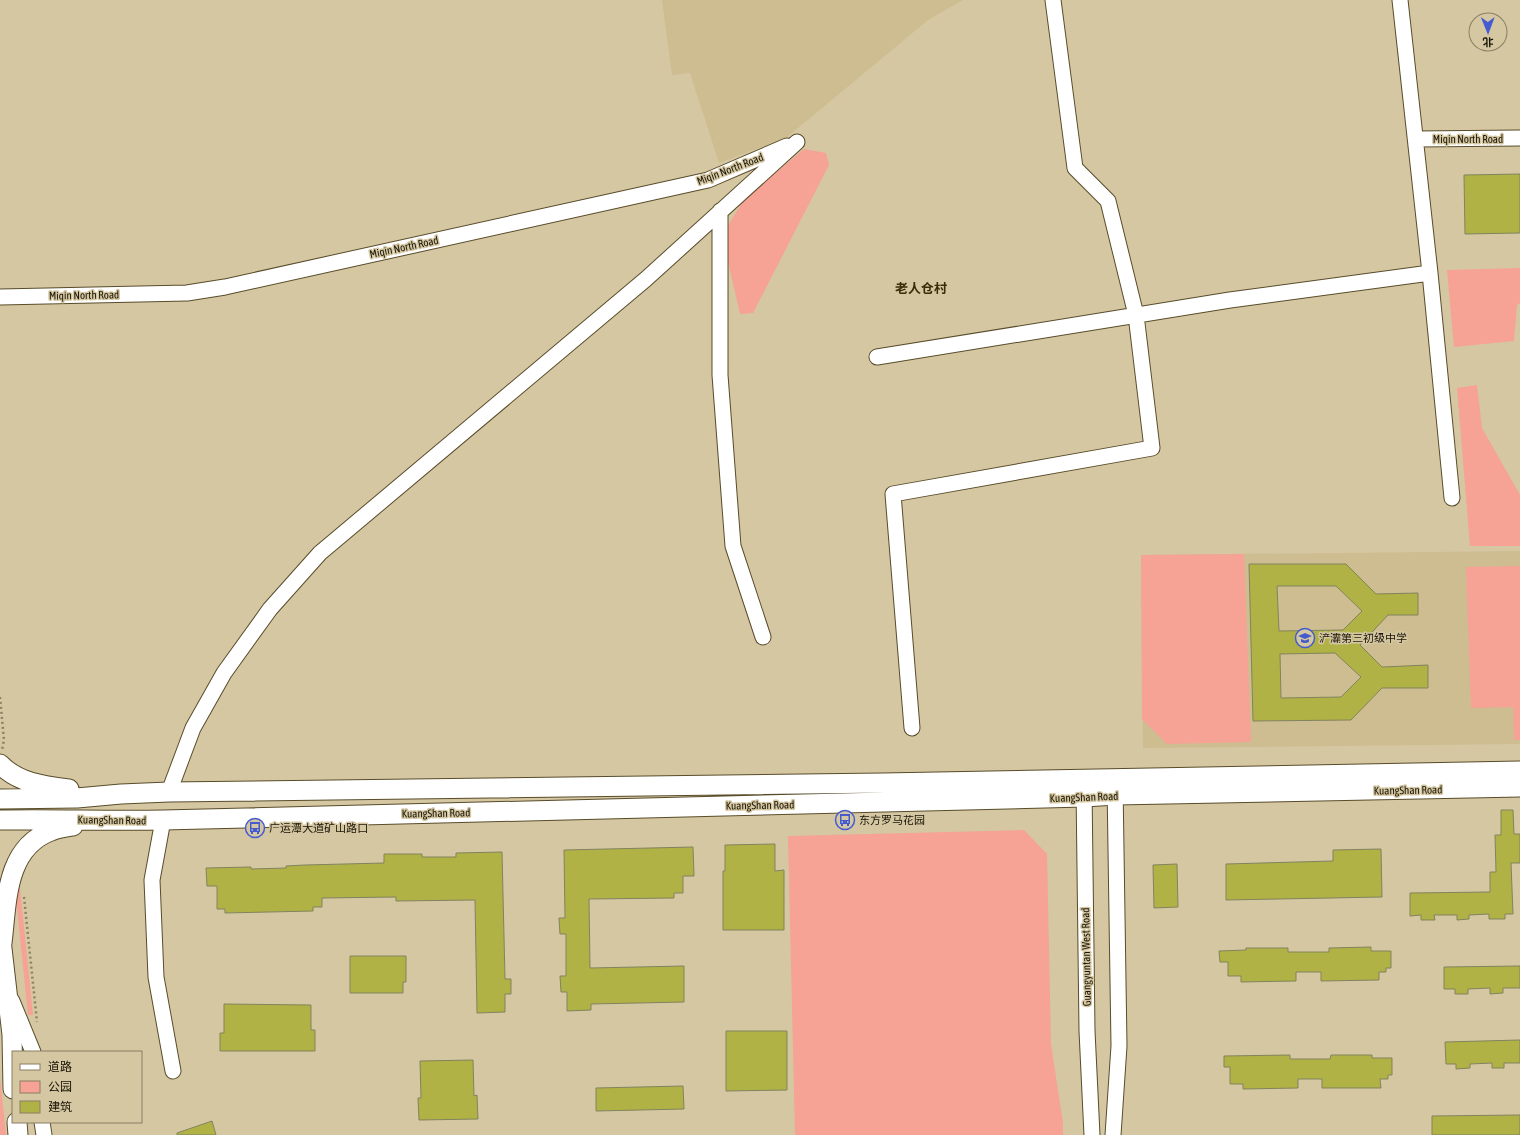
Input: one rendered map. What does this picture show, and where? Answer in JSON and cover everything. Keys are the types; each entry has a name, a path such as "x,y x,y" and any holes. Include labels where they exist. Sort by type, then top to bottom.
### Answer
{"main road":[{"path":"1,759 11,774 30,783 120,794"},
{"name":"KuangShan Road","path":"0,820 163,820 1084,797 1115,787 1520,771"},
{"name":"KuangShan Road","path":"0,800 77,798 169,792 883,783 1083,778 1115,787 1520,787"},
{"path":"12,1051 8,992 1,937 11,876 24,851 40,837 53,830 110,821"},
{"path":"17,1123 18,1135"}],"street":[{"path":"912,728 893,494 1152,448 1136,314 1108,201 1075,168 1053,0"},
{"path":"1400,0 1430,273 1452,498"},
{"name":"Miqin North Road","path":"1416,139 1520,138"},
{"name":"Miqin North Road","path":"0,296 179,293 224,286 708,180 797,142 720,211"},
{"path":"720,211 720,375 733,546 763,637"},
{"path":"169,792 193,728 224,673 270,609 320,553 646,279 720,211"},
{"path":"877,357 1136,314 1430,273"},
{"name":"Guangyuntan West Road","path":"1083,778 1087,1031 1092,1135"},
{"path":"1113,1135 1119,1046 1115,787"},
{"path":"163,820 152,880 156,977 173,1071"},
{"path":"8,992 33,1051"},
{"path":"42,1123 44,1135"}],"path":[{"path":"0,697 4,740 1,759"},
{"path":"23,890 37,1024"}],"shaded area":[{"path":"662,0 963,0 928,20 786,138 719,163 690,73 672,75"},
{"name":"浐灞第三初级中学","path":"1520,551 1520,744 1143,748 1141,555"}],"green space":[{"path":"804,149 826,153 829,165 753,313 740,314 722,235 745,198"},
{"path":"1520,268 1520,303 1517,305 1514,341 1454,347 1447,270"},
{"path":"1477,385 1482,428 1520,495 1520,546 1470,546 1457,388"},
{"path":"1244,554 1251,742 1167,744 1142,719 1141,555"},
{"path":"1520,566 1520,740 1514,740 1513,707 1471,708 1466,567"},
{"path":"1024,830 1047,854 1051,1044 1063,1123 1063,1135 795,1135 788,836"},
{"path":"15,888 20,888 33,1015 28,1015"},
{"path":"0,1077 6,1135 0,1135"}],"building":[{"path":"1520,174 1520,233 1465,234 1464,175"},
{"path":"1249,564 1346,564 1376,594 1418,593 1418,615 1388,615 1360,645 1382,667 1428,665 1428,688 1382,688 1351,720 1253,721","holes":["1277,586 1336,586 1362,611 1343,630 1279,631","1335,653 1361,677 1341,697 1281,698 1280,654"]},
{"path":"1501,810 1513,810 1514,834 1520,834 1520,863 1511,863 1513,914 1505,914 1505,919 1489,919 1489,914 1469,915 1469,919 1457,920 1457,915 1434,915 1435,920 1421,920 1421,915 1410,916 1410,893 1490,892 1490,872 1496,872 1495,835 1501,835"},
{"path":"775,844 775,871 784,870 784,930 723,930 723,871 725,871 725,845"},
{"path":"693,847 694,876 683,876 683,893 674,893 674,898 589,899 590,968 684,966 684,1002 591,1004 591,1010 567,1011 567,992 561,992 560,976 566,976 566,934 560,934 559,918 565,918 564,850"},
{"path":"1381,849 1382,897 1226,900 1226,864 1333,861 1333,850"},
{"path":"502,852 505,979 511,979 511,994 505,994 505,1012 477,1013 475,900 396,901 396,897 322,898 322,907 313,907 313,911 225,913 225,909 217,909 217,886 207,886 206,868 251,867 251,869 286,868 286,866 305,865 384,863 384,854 422,854 422,857 456,857 456,853"},
{"path":"1177,864 1178,907 1154,908 1153,865"},
{"path":"1371,947 1371,951 1391,951 1391,968 1386,968 1386,972 1379,972 1379,980 1321,981 1321,972 1296,972 1296,981 1241,982 1241,976 1228,976 1228,962 1220,962 1219,951 1246,950 1246,948 1288,948 1288,952 1329,952 1329,948"},
{"path":"350,956 406,956 406,982 403,982 403,993 350,993"},
{"path":"1520,966 1520,988 1503,988 1503,993 1490,994 1490,988 1468,989 1468,994 1455,994 1455,989 1444,989 1444,967"},
{"path":"224,1004 311,1005 311,1030 315,1030 315,1051 220,1051 220,1033 224,1033"},
{"path":"726,1031 787,1031 787,1090 726,1091"},
{"path":"1520,1040 1520,1063 1504,1063 1504,1068 1492,1068 1492,1063 1470,1064 1470,1068 1456,1069 1456,1064 1446,1064 1445,1042"},
{"path":"1290,1055 1290,1059 1330,1059 1331,1055 1372,1055 1372,1058 1392,1058 1392,1075 1388,1075 1388,1079 1380,1079 1381,1088 1322,1088 1322,1079 1298,1079 1298,1088 1243,1089 1243,1084 1230,1084 1230,1067 1224,1067 1224,1056"},
{"path":"473,1060 474,1096 477,1095 478,1119 419,1120 418,1098 421,1098 420,1061"},
{"path":"683,1086 684,1109 596,1111 596,1088"},
{"path":"1520,1115 1520,1135 1432,1135 1432,1116"},
{"path":"212,1121 216,1135 177,1135 177,1133"}],"place":[{"name":"浐灞第三初级中学","path":"1305,638"},
{"name":"东方罗马花园","path":"845,820"},
{"name":"广运潭大道矿山路口","path":"255,828"}],"district":[{"name":"老人仓村","path":"921,288"}]}
